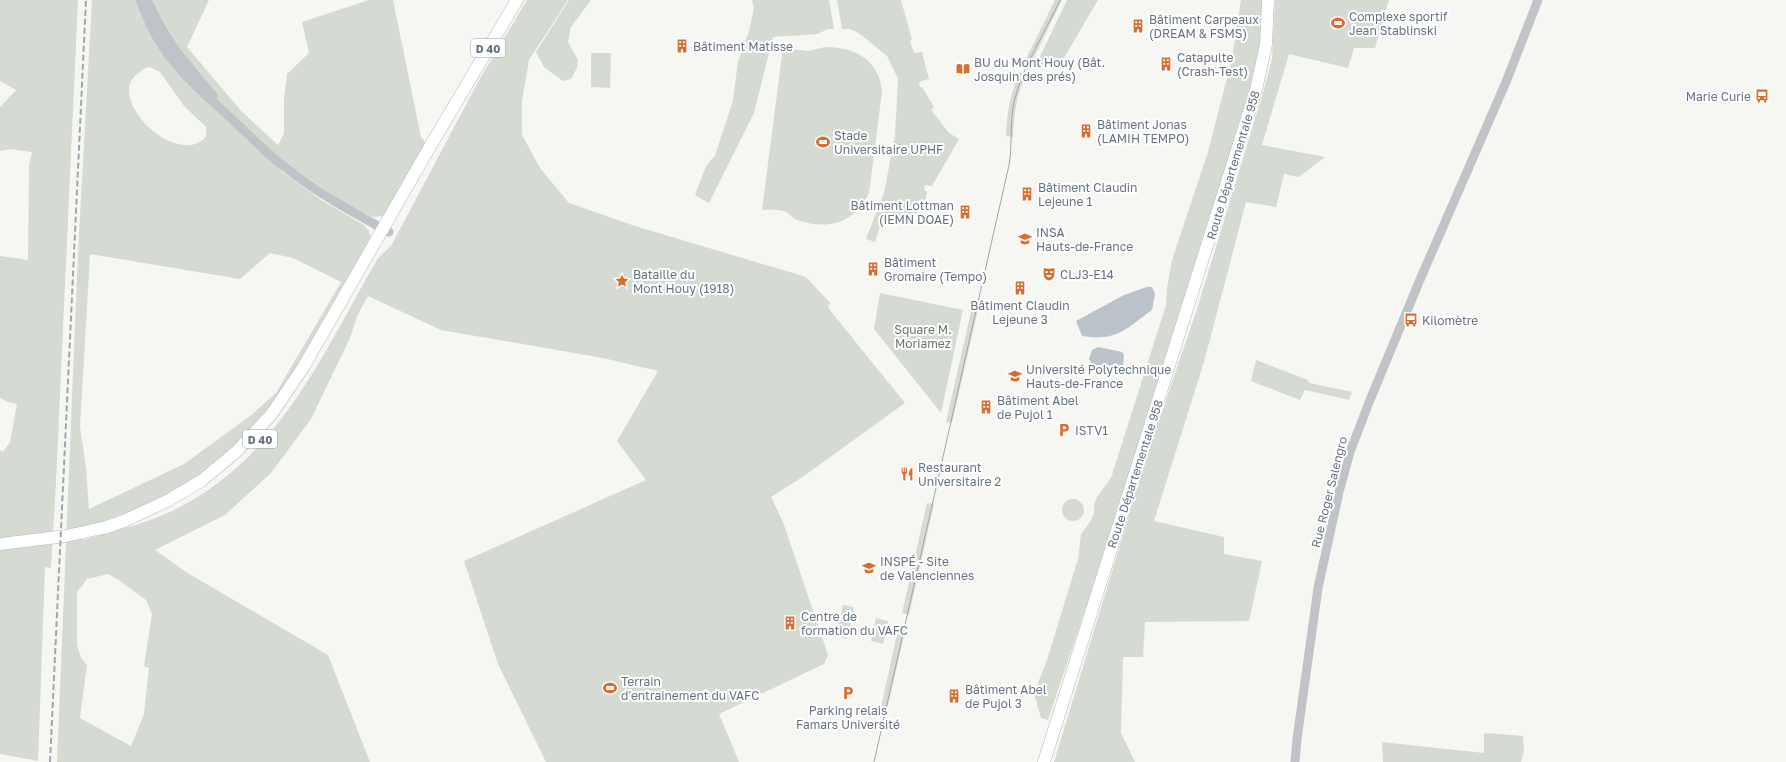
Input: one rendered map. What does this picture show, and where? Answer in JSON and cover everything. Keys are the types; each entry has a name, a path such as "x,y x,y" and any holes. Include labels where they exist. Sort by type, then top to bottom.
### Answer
{"main road":[{"name":"D 40","path":"0,544 66,536 104,528 142,513 175,497 195,485 231,458 260,428 282,400 300,373 386,230 430,145 517,0"},
{"name":"Route Départementale 958","path":"1044,762 1254,96 1265,48 1268,0"}],"street":[{"path":"140,0 156,36 172,59 197,87 273,158 299,178 386,230"},
{"path":"147,0 170,44 235,122"},
{"name":"Rue Roger Salengro","path":"1296,762 1297,739 1318,592 1342,480 1359,425 1436,242 1503,90 1538,3"}],"green space":[{"path":"0,0 78,0 56,482 51,568 45,567 38,761 0,754 0,450 3,452 10,442 17,404 0,398 0,256 28,260 29,166 32,152 10,149 0,151 0,107 16,90 0,81"},
{"path":"92,0 209,0 187,47 242,112 278,145 284,133 284,98 287,74 309,53 302,22 369,0 393,0 421,137 427,145 385,216 373,217 351,207 287,165 281,171 323,201 364,225 369,231 371,242 279,397 247,433 200,477 143,507 83,528 83,540 138,524 170,512 208,490 240,464 269,435 294,402 316,368 378,258 391,246 478,82 527,0 568,0 529,60 522,101 522,135 540,168 569,203 635,226 803,276 808,279 831,304 828,305 829,309 905,403 804,476 771,497 783,522 828,655 824,664 719,714 739,762 546,762 498,664 464,561 646,480 617,441 658,371 603,358 441,330 368,296 357,316 350,338 311,419 271,473 225,515 155,550 186,572 328,655 370,762 57,762 78,252","holes":["149,67 160,72 184,106 206,127 206,137 193,145 178,144 163,138 149,127 137,114 130,100 129,86 136,75","270,253 293,258 341,282 276,393 250,416 184,464 89,509 86,468 80,427 90,254 240,279","108,574 146,600 152,614 144,666 149,668 144,714 131,746 80,718 87,665 81,658 77,645 77,592 87,579"]},
{"path":"569,0 591,0 571,27 568,42 578,60 577,68 571,79 563,81 544,67 536,52"},
{"path":"752,0 829,0 834,29 828,29 817,34 773,37 754,113 709,203 695,195 706,166 715,156 733,100 738,61 749,31 754,8"},
{"path":"837,0 901,0 914,53 922,52 929,79 919,82 920,87 922,87 934,107 931,110 949,133 959,139 932,186 925,185 924,189 927,192 924,207 902,223 882,219 875,242 866,239 884,193 895,135 898,79 887,56 860,34 850,29 842,29"},
{"path":"1055,0 1062,0 1028,70 1022,67"},
{"path":"1067,0 1098,0 1064,58 1035,67"},
{"path":"1241,0 1263,0 1263,31 1248,99 1170,341 1118,512 1048,720 1041,718 1034,693 1047,660 1078,559 1081,534 1090,522 1094,513 1094,505 1097,497 1111,478 1166,305 1167,288 1172,260 1208,152 1232,59"},
{"path":"1275,0 1389,0 1375,48 1354,48 1348,68 1289,54 1262,145 1325,157 1299,177 1284,174 1276,207 1246,202 1204,362 1154,521 1224,537 1224,554 1262,561 1249,621 1145,622 1143,657 1123,657 1121,733 1135,762 1054,762 1150,447 1197,309 1263,93 1272,59"},
{"name":"Stade Universitaire UPHF","path":"825,47 846,50 856,53 864,58 876,71 882,92 869,193 858,209 844,220 836,223 818,224 797,220 784,211 762,210 783,48 809,51"},
{"path":"591,53 611,53 610,88 591,87"},
{"path":"1020,72 1026,75 1016,105 1013,137 1006,136 1010,103"},
{"name":"Square M. Moriamez","path":"880,293 963,310 941,413 874,329"},
{"path":"973,303 979,305 952,423 946,422"},
{"path":"1256,360 1308,380 1309,383 1352,392 1349,400 1305,390 1300,400 1251,381"},
{"path":"1069,499 1077,499 1084,506 1084,514 1077,521 1069,521 1062,514 1062,506"},
{"path":"927,503 934,504 909,615 902,613"},
{"path":"843,605 854,607 847,639 836,636"},
{"path":"876,618 888,621 883,644 871,641"},
{"path":"897,634 904,636 885,718 879,717"},
{"path":"1484,734 1523,736 1524,751 1521,762 1383,762 1382,742 1484,753"}],"shaded area":[{"path":"1147,287 1152,287 1155,294 1152,310 1127,328 1113,335 1104,337 1082,336 1076,321 1124,295"},
{"path":"1098,347 1122,352 1124,355 1123,369 1120,372 1092,364 1089,359 1092,350"}],"tram line":[{"path":"874,762 1009,165 1013,106 1023,74 1060,0"}],"railway":[{"path":"50,762 86,0"}],"place":[{"name":"Complexe sportif Jean Stablinski","path":"1338,23"},
{"name":"Bâtiment Carpeaux (DREAM & FSMS)","path":"1138,26"},
{"name":"Bâtiment Matisse","path":"682,46"},
{"name":"Catapulte (Crash-Test)","path":"1166,64"},
{"name":"BU du Mont Houy (Bât. Josquin des prés)","path":"963,69"},
{"name":"Marie Curie","path":"1762,96"},
{"name":"Bâtiment Jonas (LAMIH TEMPO)","path":"1086,131"},
{"name":"Stade Universitaire UPHF","path":"823,142"},
{"name":"Bâtiment Claudin Lejeune 1","path":"1027,194"},
{"name":"Bâtiment Lottman (IEMN DOAE)","path":"965,212"},
{"name":"INSA Hauts-de-France","path":"1025,239"},
{"name":"Bâtiment Gromaire (Tempo)","path":"873,269"},
{"name":"CLJ3-E14","path":"1049,274"},
{"name":"Bataille du Mont Houy (1918)","path":"622,281"},
{"name":"Bâtiment Claudin Lejeune 3","path":"1020,288"},
{"name":"Kilomètre","path":"1411,320"},
{"name":"Université Polytechnique Hauts-de-France","path":"1015,376"},
{"name":"Bâtiment Abel de Pujol 1","path":"986,407"},
{"name":"ISTV1","path":"1064,430"},
{"name":"Restaurant Universitaire 2","path":"907,474"},
{"name":"INSPÉ - Site de Valenciennes","path":"869,568"},
{"name":"Centre de formation du VAFC","path":"790,623"},
{"name":"Terrain d'entrainement du VAFC","path":"610,688"},
{"name":"Parking relais Famars Université","path":"848,693"},
{"name":"Bâtiment Abel de Pujol 3","path":"954,696"}]}
